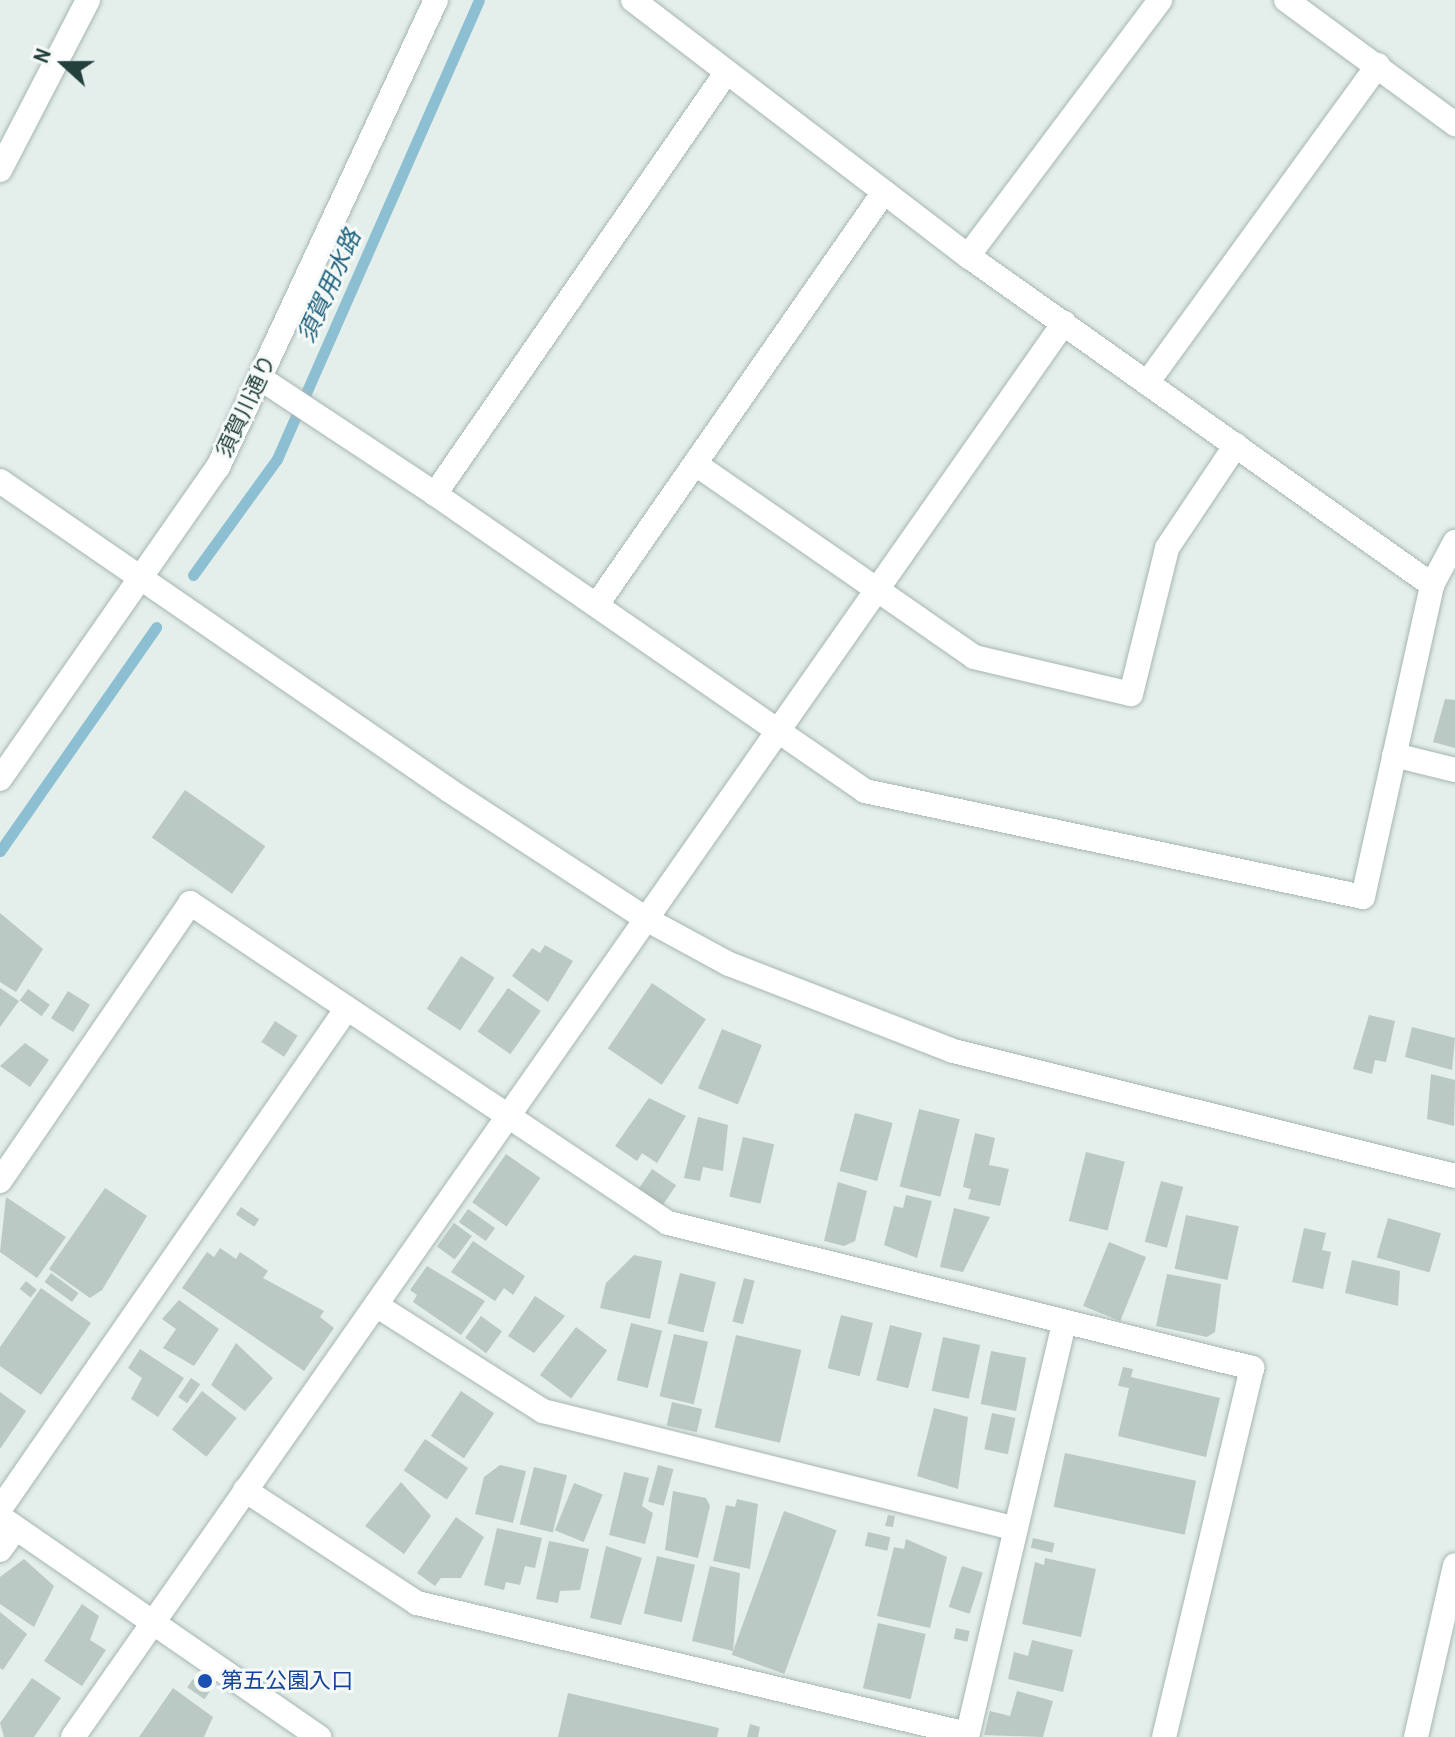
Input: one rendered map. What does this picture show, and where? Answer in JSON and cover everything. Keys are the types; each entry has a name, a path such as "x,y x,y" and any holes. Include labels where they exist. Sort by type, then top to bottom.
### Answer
{"street":[{"path":"0,170 88,0"},
{"name":"須賀川通り","path":"0,779 218,467 436,0"},
{"path":"633,0 968,256 1432,585"},
{"path":"968,256 1160,0"},
{"path":"1286,0 1455,124"},
{"path":"1147,383 1378,65"},
{"path":"435,494 726,73"},
{"path":"598,603 697,465 884,192"},
{"path":"73,1737 646,919 873,588 1064,323"},
{"path":"260,378 598,603 865,791 1363,897 1432,585 1455,542"},
{"path":"697,465 974,657 1131,694 1167,548 1236,445"},
{"path":"0,481 646,919 783,987 953,1051 1455,1176"},
{"path":"1394,755 1455,770"},
{"path":"0,1181 190,903 345,1011 668,1223 1064,1325 1252,1368 1164,1737"},
{"path":"0,1509 345,1011"},
{"path":"376,1305 543,1411 1016,1529"},
{"path":"245,1490 417,1603 967,1736 1064,1325"},
{"path":"0,1550 8,1523 319,1737"},
{"path":"1416,1737 1455,1565"}],"building":[{"path":"1445,699 1455,700 1455,748 1433,742"},
{"path":"185,790 265,846 232,894 152,838"},
{"path":"0,913 43,949 16,992 0,982"},
{"path":"545,945 573,961 548,1002 512,976 532,948 540,953"},
{"path":"461,956 495,978 460,1031 427,1009"},
{"path":"652,983 706,1019 662,1085 608,1048"},
{"path":"0,988 19,1001 0,1027"},
{"path":"508,988 541,1011 510,1054 478,1031"},
{"path":"28,989 50,1005 42,1016 20,1000"},
{"path":"68,991 90,1005 73,1032 51,1018"},
{"path":"1369,1015 1395,1021 1386,1062 1375,1060 1372,1074 1353,1069"},
{"path":"275,1021 298,1036 284,1057 261,1042"},
{"path":"1412,1027 1455,1038 1452,1070 1405,1057"},
{"path":"722,1029 762,1045 738,1104 698,1088"},
{"path":"25,1043 49,1060 30,1087 0,1066"},
{"path":"1431,1074 1455,1080 1454,1126 1427,1119"},
{"path":"649,1098 686,1116 657,1163 642,1153 637,1161 615,1146"},
{"path":"919,1109 960,1119 940,1197 900,1187"},
{"path":"855,1113 893,1123 877,1181 839,1171"},
{"path":"698,1117 728,1125 723,1171 703,1167 700,1181 684,1178"},
{"path":"975,1133 995,1138 989,1165 1009,1169 1000,1206 968,1199 971,1189 963,1187"},
{"path":"743,1137 774,1144 760,1204 729,1196"},
{"path":"1086,1152 1125,1162 1108,1231 1069,1221"},
{"path":"506,1154 540,1178 507,1226 472,1202"},
{"path":"652,1169 676,1185 662,1206 638,1190"},
{"path":"1161,1181 1183,1187 1167,1248 1145,1242"},
{"path":"838,1182 867,1191 855,1241 844,1246 824,1241"},
{"path":"105,1188 147,1216 102,1290 90,1298 49,1269"},
{"path":"906,1195 932,1201 917,1258 884,1245 894,1206 903,1208"},
{"path":"6,1197 66,1237 37,1278 0,1252"},
{"path":"241,1207 259,1219 254,1227 236,1214"},
{"path":"954,1208 990,1217 963,1272 940,1267"},
{"path":"468,1209 495,1228 486,1241 459,1222"},
{"path":"1186,1215 1239,1226 1227,1280 1175,1269"},
{"path":"1388,1218 1441,1233 1430,1273 1377,1257"},
{"path":"454,1223 472,1236 455,1259 437,1246"},
{"path":"1304,1228 1326,1233 1322,1250 1331,1252 1323,1289 1292,1282"},
{"path":"473,1241 525,1276 513,1295 504,1288 495,1301 451,1272"},
{"path":"1109,1242 1146,1257 1120,1321 1083,1306"},
{"path":"220,1248 236,1259 240,1252 268,1271 263,1278 324,1311 320,1317 334,1328 304,1371 182,1288 207,1252 214,1257"},
{"path":"634,1255 662,1261 650,1319 600,1308 606,1283"},
{"path":"1352,1260 1400,1271 1398,1306 1345,1293"},
{"path":"427,1266 485,1301 461,1335 413,1302 417,1295 410,1290"},
{"path":"51,1273 79,1293 72,1302 45,1282"},
{"path":"680,1273 716,1282 703,1332 667,1323"},
{"path":"1167,1274 1221,1284 1215,1332 1207,1337 1156,1326"},
{"path":"744,1278 755,1281 743,1324 732,1321"},
{"path":"26,1281 37,1290 31,1298 20,1289"},
{"path":"41,1288 91,1323 41,1395 0,1366 0,1347"},
{"path":"535,1296 565,1316 534,1353 508,1336"},
{"path":"179,1300 219,1329 194,1366 163,1348 176,1329 162,1319"},
{"path":"841,1315 873,1323 860,1376 828,1368"},
{"path":"481,1316 502,1331 486,1353 465,1338"},
{"path":"631,1323 662,1331 648,1388 617,1380"},
{"path":"890,1325 922,1333 908,1388 876,1380"},
{"path":"576,1327 607,1350 571,1398 540,1375"},
{"path":"674,1334 708,1342 694,1404 660,1396"},
{"path":"736,1335 801,1350 780,1443 715,1428"},
{"path":"943,1337 980,1345 969,1399 932,1391"},
{"path":"236,1343 273,1378 245,1411 211,1385"},
{"path":"140,1349 184,1378 158,1417 131,1399 142,1378 128,1368"},
{"path":"991,1351 1026,1358 1016,1411 981,1404"},
{"path":"1123,1367 1133,1369 1131,1377 1220,1398 1206,1457 1118,1436 1129,1388 1118,1386"},
{"path":"191,1378 200,1384 187,1403 178,1397"},
{"path":"202,1391 237,1418 207,1457 172,1430"},
{"path":"461,1391 494,1413 464,1458 431,1436"},
{"path":"0,1392 26,1411 0,1449"},
{"path":"672,1402 702,1409 697,1432 667,1425"},
{"path":"934,1408 968,1417 958,1489 917,1476"},
{"path":"992,1413 1015,1418 1008,1454 984,1449"},
{"path":"425,1439 468,1468 447,1500 404,1471"},
{"path":"1065,1453 1196,1481 1185,1535 1054,1507"},
{"path":"500,1465 526,1471 513,1523 475,1514 484,1477"},
{"path":"658,1465 673,1469 664,1506 648,1502"},
{"path":"534,1467 567,1475 553,1532 520,1524"},
{"path":"624,1472 649,1478 642,1506 653,1513 645,1544 609,1535"},
{"path":"401,1482 431,1516 404,1554 365,1526"},
{"path":"574,1483 603,1495 584,1542 555,1530"},
{"path":"673,1491 706,1498 710,1506 698,1558 665,1550"},
{"path":"737,1499 758,1504 750,1569 713,1561 726,1505 735,1507"},
{"path":"784,1511 837,1530 784,1674 732,1655"},
{"path":"888,1515 895,1516 893,1527 885,1526"},
{"path":"456,1517 484,1537 461,1578 441,1578 435,1586 417,1573"},
{"path":"497,1528 542,1538 535,1568 525,1566 520,1585 506,1582 504,1590 484,1585"},
{"path":"868,1532 890,1537 887,1551 865,1546"},
{"path":"1033,1538 1054,1543 1052,1553 1031,1548"},
{"path":"906,1539 947,1557 930,1628 877,1616 894,1547 904,1549"},
{"path":"549,1541 589,1549 580,1590 560,1591 558,1603 536,1599"},
{"path":"606,1546 642,1558 621,1625 590,1618"},
{"path":"657,1556 695,1565 682,1622 644,1613"},
{"path":"1045,1558 1096,1569 1081,1637 1022,1624 1035,1562 1044,1565"},
{"path":"24,1559 54,1586 34,1627 0,1604 0,1577"},
{"path":"710,1566 740,1573 733,1651 692,1641"},
{"path":"962,1566 983,1573 970,1614 949,1607"},
{"path":"82,1604 99,1616 90,1640 106,1650 82,1686 44,1661"},
{"path":"0,1612 27,1634 3,1670 0,1668"},
{"path":"878,1623 926,1634 911,1699 863,1688"},
{"path":"956,1628 970,1631 967,1642 954,1639"},
{"path":"1032,1640 1073,1650 1063,1692 1008,1679 1014,1652 1028,1656"},
{"path":"32,1678 61,1698 34,1737 4,1737 0,1723"},
{"path":"193,1679 210,1691 204,1699 187,1687"},
{"path":"173,1688 213,1717 204,1737 139,1737"},
{"path":"1017,1691 1053,1701 1043,1737 984,1735 990,1711 1010,1716"},
{"path":"568,1693 719,1728 717,1737 558,1737"},
{"path":"750,1724 760,1727 758,1737 747,1737"}],"waterway":[{"name":"須賀用水路","path":"193,575 277,459 479,0"},
{"name":"須賀用水路","path":"0,851 156,627"}],"place":[{"name":"第五公園入口","path":"205,1681"}]}
